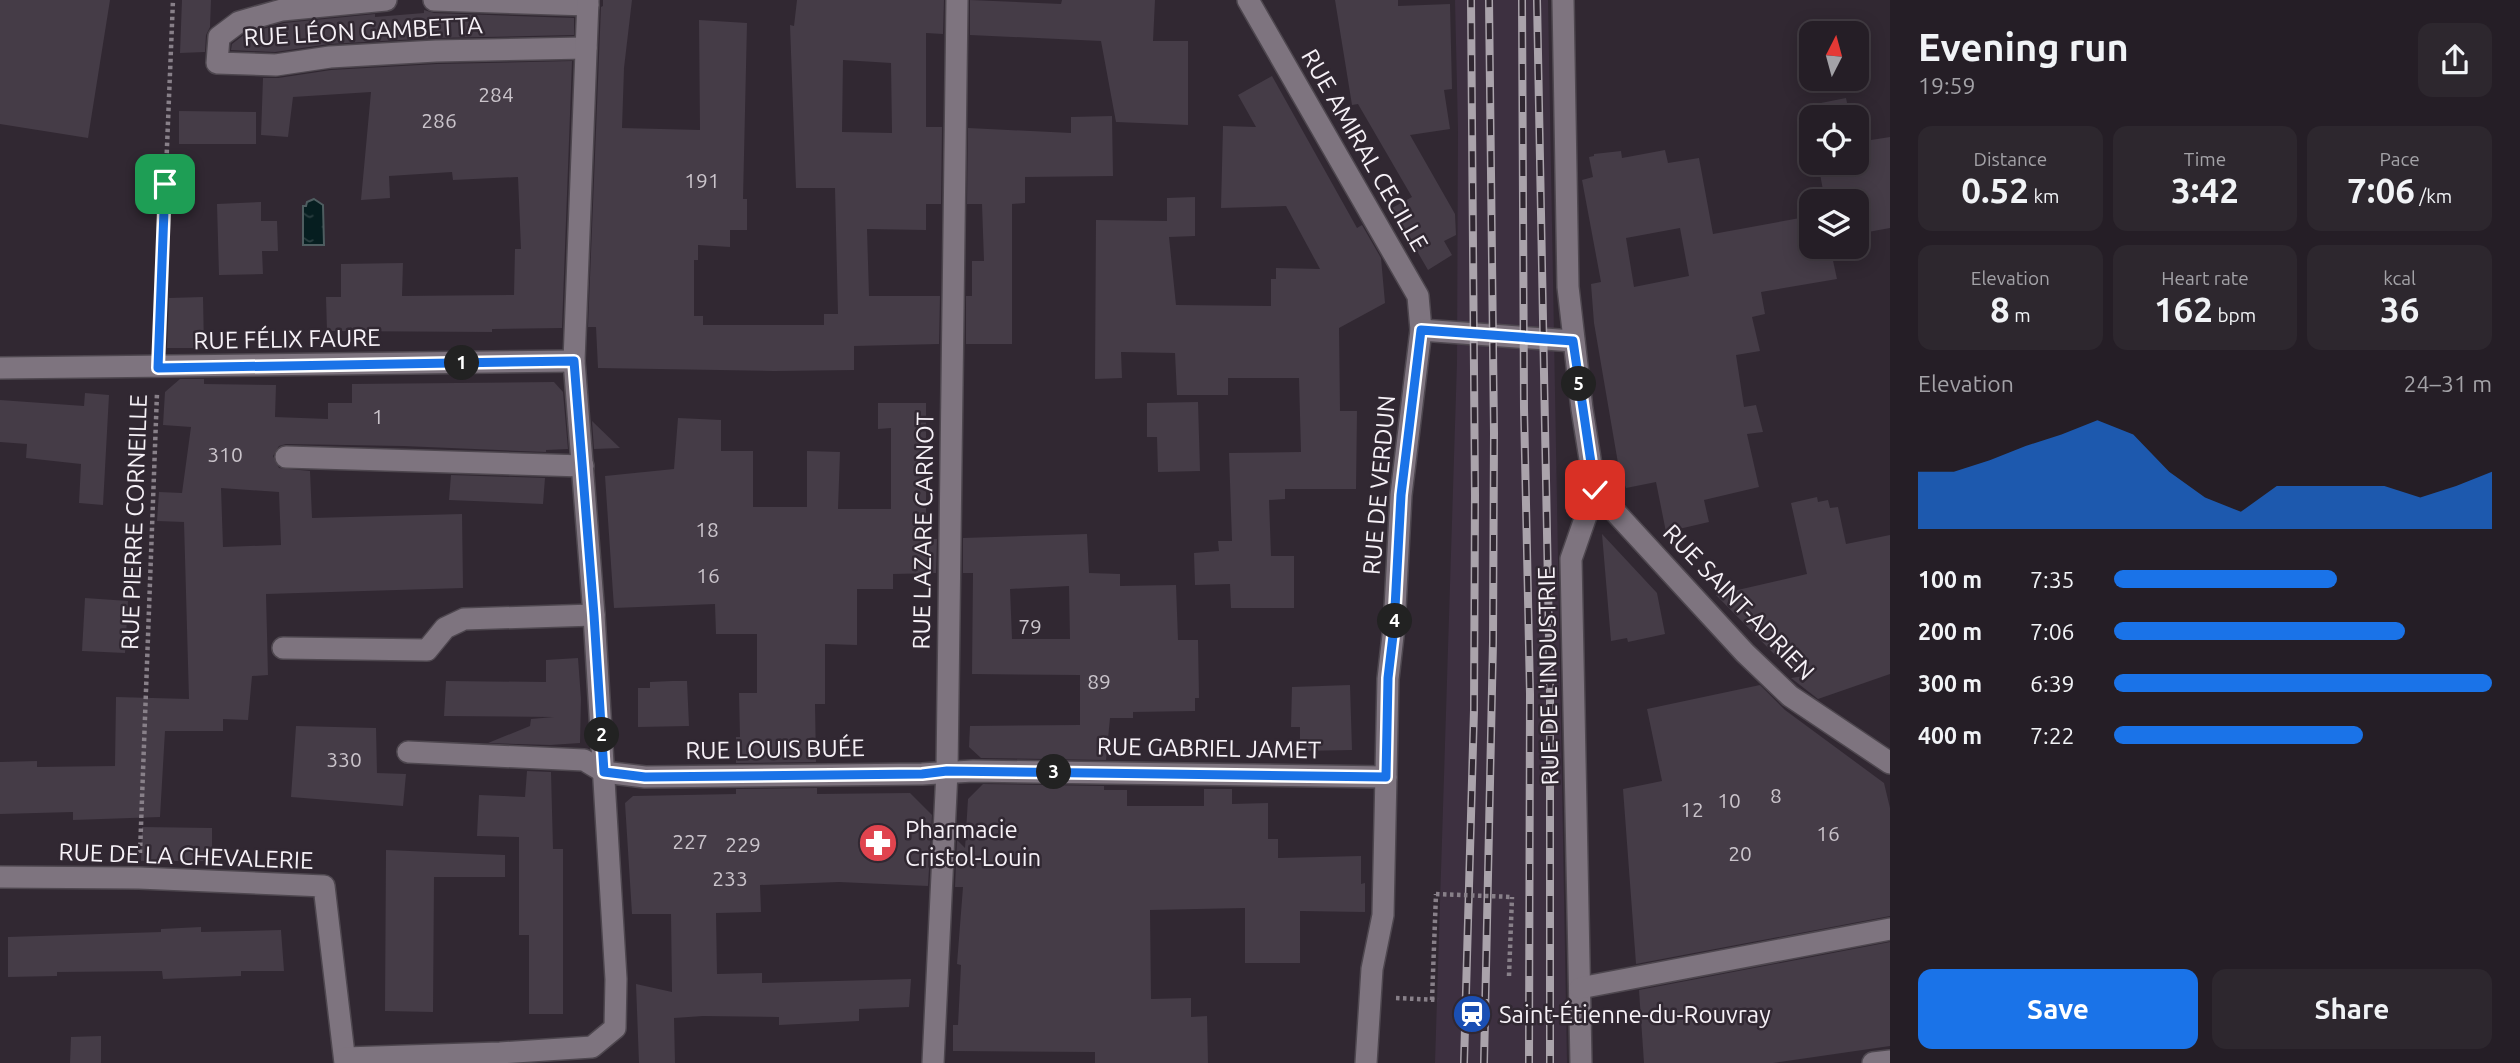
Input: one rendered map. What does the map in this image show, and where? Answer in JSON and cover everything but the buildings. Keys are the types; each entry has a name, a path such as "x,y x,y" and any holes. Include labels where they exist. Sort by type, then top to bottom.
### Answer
{"street":[{"name":"RUE LÉON GAMBETTA","path":"386,0 282,10 239,22 219,37 217,63 276,65 330,57 586,48"},
{"name":"RUE LÉON GAMBETTA","path":"345,1060 500,1053 560,1056 592,1047 615,1028 616,979 604,772 574,361 588,2 433,0"},
{"name":"RUE LAZARE CARNOT","path":"933,1063 947,771 957,0"},
{"name":"RUE AMIRAL CECILLE","path":"1248,0 1418,296 1421,330"},
{"name":"RUE DE L'INDUSTRIE","path":"1563,0 1568,287 1573,341 1595,490 1571,559 1581,1063"},
{"path":"1421,330 1573,341"},
{"name":"RUE DE VERDUN","path":"1366,1063 1372,969 1383,915 1388,678 1394,627 1401,495 1421,330"},
{"name":"RUE FÉLIX FAURE","path":"0,368 574,361"},
{"path":"286,457 583,466"},
{"name":"RUE SAINT-ADRIEN","path":"1595,490 1745,653 1790,696 1890,763"},
{"path":"283,648 427,650 445,628 464,619 594,615"},
{"path":"408,752 584,760 604,772"},
{"name":"RUE LOUIS BUÉE","path":"604,772 645,777 922,774 947,771"},
{"name":"RUE GABRIEL JAMET","path":"947,771 1386,777"},
{"name":"RUE DE LA CHEVALERIE","path":"0,877 139,878 324,886 345,1060"},
{"path":"1580,988 1890,929"},
{"path":"1874,1063 1890,1061"}],"path":[{"name":"RUE PIERRE CORNEILLE","path":"139,878 173,0"},
{"path":"1370,997 1435,1000 1433,971 1436,894 1512,897 1509,976"}],"shaded area":[{"path":"1455,0 1548,0 1567,1063 1435,1063 1457,362 1458,130"}],"water":[{"path":"314,199 323,205 324,245 303,245 303,206"}],"railway":[{"path":"1464,1063 1474,710 1471,0"},
{"path":"1484,1063 1493,642 1494,433 1489,0"},
{"path":"1522,0 1524,408 1530,694 1529,1063"},
{"path":"1537,0 1550,693 1550,1063"}],"place":[{"name":"Pharmacie Cristol-Louin","path":"878,843"},
{"name":"Saint-Étienne-du-Rouvray","path":"1472,1014"}],"route":[{"path":"165,184 158,368 574,361 604,772 645,777 922,774 947,771 1386,777 1388,678 1394,627 1401,495 1421,330 1573,341 1595,490"}]}
